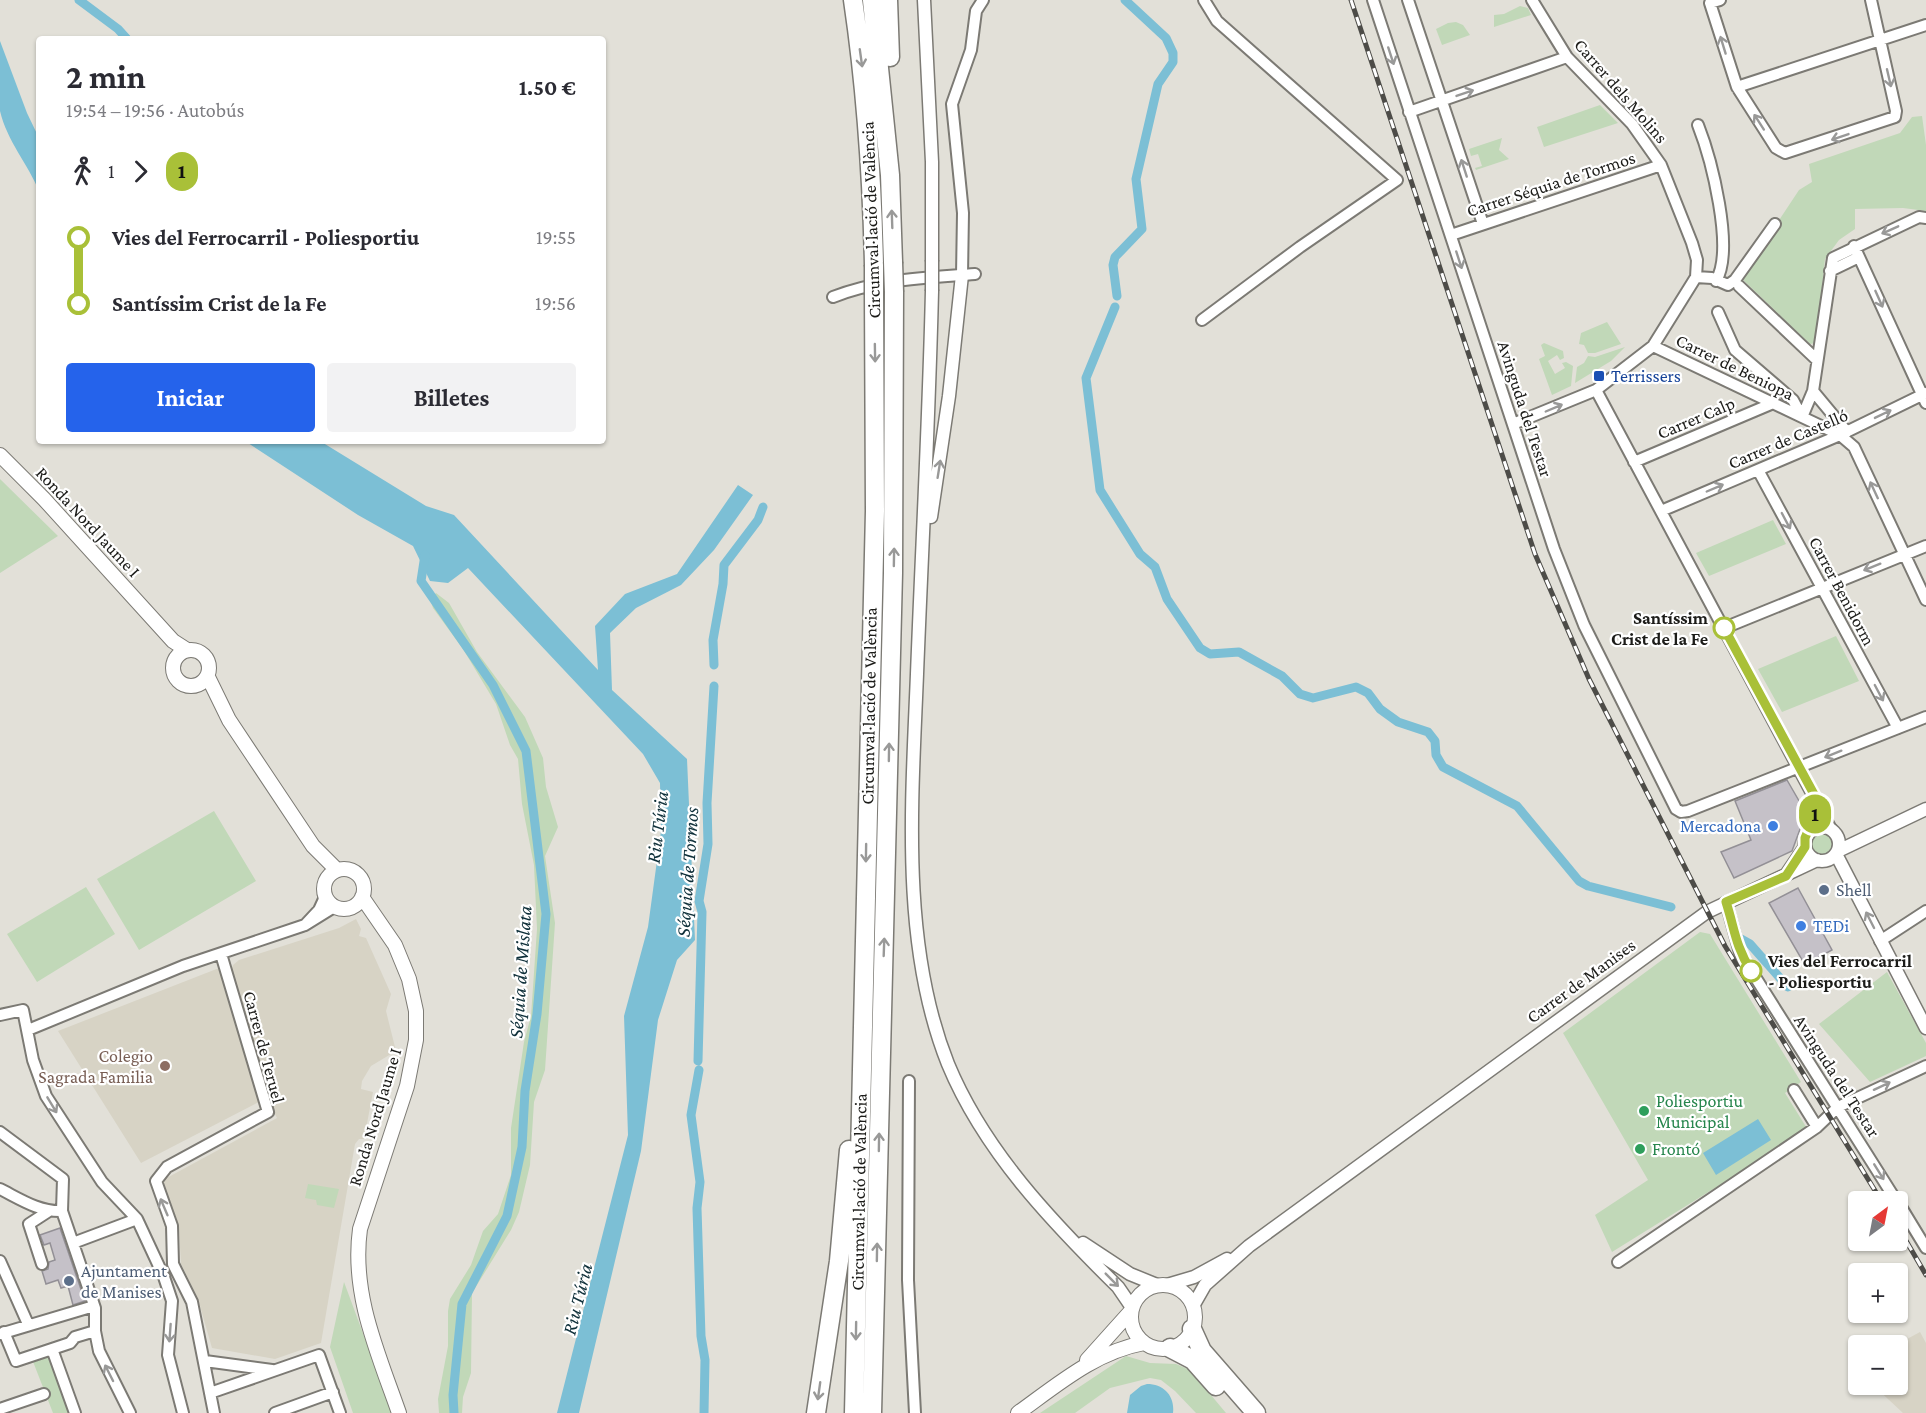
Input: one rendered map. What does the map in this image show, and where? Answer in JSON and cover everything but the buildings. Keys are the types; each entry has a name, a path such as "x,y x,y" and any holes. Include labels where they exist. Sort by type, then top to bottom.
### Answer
{"highway":[{"name":"Circumval·lació de València","path":"853,0 863,73 872,175 875,511 854,1413"},
{"name":"Circumval·lació de València","path":"872,0 890,175 894,292 894,561 872,1413"},
{"path":"888,0 892,112 890,175"},
{"path":"816,1413 840,1249 852,1125 864,937"},
{"path":"1192,1329 1202,1351 1256,1413"},
{"path":"1170,1348 1193,1360 1240,1413"}],"main road":[{"name":"Ronda Nord Jaume I","path":"0,455 84,541 173,641 187,650"},
{"name":"Ronda Nord Jaume I","path":"149,615 173,664"},
{"path":"229,720 192,687 183,685 176,679 173,664 178,655 187,650 199,651 207,659 208,677 229,720 314,846 337,870"},
{"path":"192,687 201,684 208,677"},
{"path":"314,846 328,896 341,909 359,902 363,883 359,877 348,870 337,870 326,879 328,896"},
{"name":"Ronda Nord Jaume I","path":"359,902 395,945 409,979 416,1011 416,1040 407,1086 360,1229 357,1251 360,1292 369,1328 399,1413"},
{"path":"1077,1370 1122,1324 1131,1309 1144,1290 1162,1285 1183,1292 1193,1306 1195,1317 1192,1329 1182,1343 1170,1348 1152,1347 1144,1343 1133,1329 1131,1309"},
{"path":"1018,1413 1077,1370 1113,1350 1144,1343"}],"street":[{"path":"924,0 932,162 933,291 914,747 914,914 922,967 933,1020 963,1096 990,1141 1015,1175 1118,1287 1131,1309"},
{"path":"923,547 938,473 957,335 962,275 963,213 952,105 971,50 976,11 983,0"},
{"path":"1202,320 1300,247 1397,180 1217,21 1204,0"},
{"name":"Avinguda del Testar","path":"1372,0 1554,549 1584,626 1676,809 1681,812 1800,768"},
{"path":"1408,0 1483,224"},
{"name":"Carrer dels Molins","path":"1532,0 1566,57 1632,124 1662,165 1692,243 1697,260 1696,277"},
{"path":"1715,2 1737,87 1776,148 1785,153 1894,117 1896,111 1871,0"},
{"path":"1737,87 1926,24"},
{"path":"1409,112 1566,57"},
{"path":"1698,125 1717,181 1723,256 1721,272 1716,281"},
{"name":"Carrer Séquia de Tormos","path":"1451,235 1662,165"},
{"path":"1802,417 1813,391 1830,271 1836,254 1919,217 1926,218"},
{"path":"1513,424 1596,390 1653,346 1696,277 1728,285 1735,279 1775,224"},
{"path":"1854,246 1925,397"},
{"path":"1830,271 1859,256"},
{"path":"833,297 859,287 893,280 975,274"},
{"path":"1739,286 1817,360"},
{"path":"1718,312 1735,350 1793,400 1802,417 1844,434"},
{"name":"Carrer de Beniopa","path":"1653,346 1802,417"},
{"path":"1596,390 1816,798 1834,833 1837,852 1926,1028"},
{"path":"1813,391 1854,447 1926,600"},
{"name":"Carrer de Castelló","path":"1661,510 1844,434 1925,397"},
{"name":"Carrer Calp","path":"1634,462 1771,404"},
{"name":"Carrer Benidorm","path":"1758,470 1898,728"},
{"path":"1724,628 1926,546"},
{"path":"1800,768 1926,717"},
{"path":"1816,798 1811,830 1805,838 1805,847 1809,855 1817,860 1826,861 1861,839 1926,809"},
{"path":"1811,830 1821,826 1834,833 1861,839"},
{"path":"1786,876 1805,847"},
{"name":"Carrer de Manises","path":"1249,1246 1707,912 1817,860"},
{"path":"28,1030 221,954 305,925 328,896"},
{"name":"Avinguda del Testar","path":"1726,902 1740,953 1890,1191"},
{"path":"1880,940 1926,911"},
{"name":"Carrer de Teruel","path":"173,1264 172,1226 157,1189 156,1181 160,1173 268,1112 221,954"},
{"path":"0,1015 23,1010 33,1060 46,1096 102,1182 137,1219 161,1269 172,1301 168,1355 183,1413"},
{"path":"1618,1262 1817,1127 1838,1107 1926,1066"},
{"path":"909,1081 908,1280 915,1413"},
{"path":"1794,1090 1817,1127"},
{"path":"0,1132 63,1179 62,1211 94,1306 95,1331 107,1370 130,1413"},
{"path":"0,1190 49,1211 62,1211"},
{"path":"42,1264 29,1224 49,1211"},
{"path":"72,1240 137,1219"},
{"name":"Avinguda del Testar","path":"1908,1219 1926,1248"},
{"path":"1061,1226 1110,1262 1162,1285 1194,1277 1249,1246"},
{"path":"1193,1306 1204,1285 1249,1246"},
{"path":"0,1261 28,1324"},
{"path":"161,1269 173,1264 192,1302 214,1413"},
{"path":"94,1306 54,1320 28,1324 2,1333 16,1361 95,1331"},
{"path":"52,1349 75,1413"},
{"path":"210,1393 319,1355 340,1413"},
{"path":"205,1361 275,1371"},
{"path":"249,1367 253,1378"},
{"path":"275,1413 333,1392"},
{"path":"0,1409 13,1410 44,1394"}],"shaded area":[{"path":"356,919 361,929 359,936 366,938 391,994 386,1011 396,1051 371,1066 362,1081 361,1089 373,1092 364,1139 359,1139 355,1144 321,1343 275,1359 212,1348 198,1299 181,1264 179,1230 161,1186 163,1180 277,1118 267,1098 231,971 233,965 239,960 339,928"},
{"name":"Colegio Sagrada Familia","path":"219,968 261,1101 141,1163 58,1031"},
{"path":"1920,1332 1926,1343 1926,1413 1903,1413 1884,1395 1908,1395 1908,1338"}],"green space":[{"path":"1520,6 1528,8 1531,15 1494,27 1494,15 1504,14"},
{"path":"1456,22 1463,25 1470,35 1442,45 1436,29"},
{"path":"1600,105 1618,123 1544,147 1537,127"},
{"path":"1922,116 1926,145 1926,211 1903,208 1855,209 1855,229 1839,240 1825,259 1816,343 1810,344 1741,278 1799,190 1812,182 1809,164 1900,133 1912,117"},
{"path":"1502,138 1499,150 1509,159 1476,170 1475,168 1482,166 1478,154 1471,156 1469,149"},
{"path":"1607,322 1621,344 1595,353 1588,353 1584,345 1579,344 1581,333"},
{"path":"1544,343 1563,351 1564,358 1560,360 1557,355 1548,361 1555,374 1565,368 1562,363 1566,362 1573,366 1571,386 1552,395 1539,359 1545,356 1541,345"},
{"path":"1625,347 1611,361 1575,383 1577,367 1584,363 1588,356 1595,357"},
{"path":"0,479 58,536 0,573"},
{"path":"1773,520 1786,544 1709,576 1696,553"},
{"path":"436,593 449,603 477,652 525,717 543,758 546,787 558,827 545,856 555,923 545,1070 534,1102 530,1165 519,1212 511,1230 472,1293 471,1373 463,1397 462,1413 439,1413 438,1399 448,1346 448,1311 450,1299 471,1265 483,1231 498,1214 511,1175 511,1128 524,1042 531,1016 537,929 534,865 522,804 518,759 510,745 496,704 463,649 433,608 430,599"},
{"path":"1836,636 1859,681 1782,712 1758,669"},
{"path":"214,811 256,881 139,950 97,879"},
{"path":"1822,832 1830,836 1834,844 1830,852 1822,856 1814,852 1810,844 1814,836"},
{"path":"86,887 115,934 37,982 7,934"},
{"path":"1700,932 1710,934 1801,1082 1785,1093 1808,1130 1612,1252 1595,1215 1648,1180 1563,1033"},
{"path":"1887,972 1926,1043 1926,1056 1870,1082 1819,1024"},
{"path":"308,1184 339,1189 334,1208 317,1205 316,1200 305,1198"},
{"path":"344,1282 392,1413 353,1413 330,1347"},
{"path":"52,1352 74,1413 53,1413 32,1359"},
{"path":"1126,1356 1150,1363 1176,1364 1190,1370 1226,1413 1196,1413 1161,1380 1150,1378 1110,1388 1075,1413 1040,1413"}],"water":[{"path":"0,41 36,132 36,185 3,122 0,111"},
{"path":"250,444 325,444 426,506 454,515 598,670 595,626 625,594 677,574 738,485 753,495 714,550 681,585 636,608 610,633 612,690 687,759 695,940 677,960 658,1020 641,1151 579,1413 557,1413 628,1135 624,1016 648,927 661,831 660,783 643,754 468,568 448,583 430,581 413,546 358,515"},
{"path":"1758,1119 1771,1140 1716,1175 1703,1153"},
{"path":"1147,1384 1159,1386 1167,1392 1172,1401 1173,1413 1127,1413 1130,1395"}],"waterway":[{"name":"Séquia de Tormos","path":"79,0 124,36"},
{"path":"1117,296 1113,265 1115,257 1142,229 1136,179 1158,84 1173,62 1173,53 1166,38 1125,0"},
{"path":"1115,307 1086,378 1100,490 1140,554 1155,567 1167,599 1200,648 1210,654 1239,652 1282,676 1300,694 1313,698 1356,687 1368,693 1380,709 1398,722 1428,732 1435,741 1436,755 1443,767 1517,806 1579,881 1588,886 1671,907"},
{"name":"Séquia de Tormos","path":"714,665 713,640 724,565 758,520 763,507"},
{"name":"Séquia de Mislata","path":"425,555 421,581 493,685 526,751 546,914 537,1014 525,1091 522,1147 507,1216 462,1304 453,1395 454,1413"},
{"name":"Séquia de Tormos","path":"698,1061 702,912 699,901 708,844 707,803 714,686"},
{"path":"1741,939 1750,944 1788,987"},
{"name":"Séquia de Tormos","path":"699,1070 691,1115 700,1182 697,1208 701,1336 705,1360 704,1413"}],"railway":[{"path":"1351,0 1535,554 1589,679 1725,946 1875,1191"},
{"path":"1908,1244 1926,1275"}],"bus line":[{"name":"1","path":"1724,628 1816,798 1815,814 1811,830 1805,838 1805,847 1786,876 1726,902 1734,926 1735,942 1751,971"}],"place":[{"name":"Terrissers","path":"1599,376"},
{"name":"Santíssim Crist de la Fe","path":"1724,628"},
{"name":"Mercadona","path":"1773,826"},
{"name":"Shell","path":"1824,890"},
{"name":"TEDi","path":"1801,926"},
{"name":"Vies del Ferrocarril - Poliesportiu","path":"1751,971"},
{"name":"Colegio Sagrada Familia","path":"165,1066"},
{"name":"Poliesportiu Municipal","path":"1644,1111"},
{"name":"Frontó","path":"1640,1149"},
{"name":"Ajuntament de Manises","path":"69,1281"}],"water label":[{"name":"Riu Túria","path":"657,827"},
{"name":"Riu Túria","path":"577,1299"}]}
